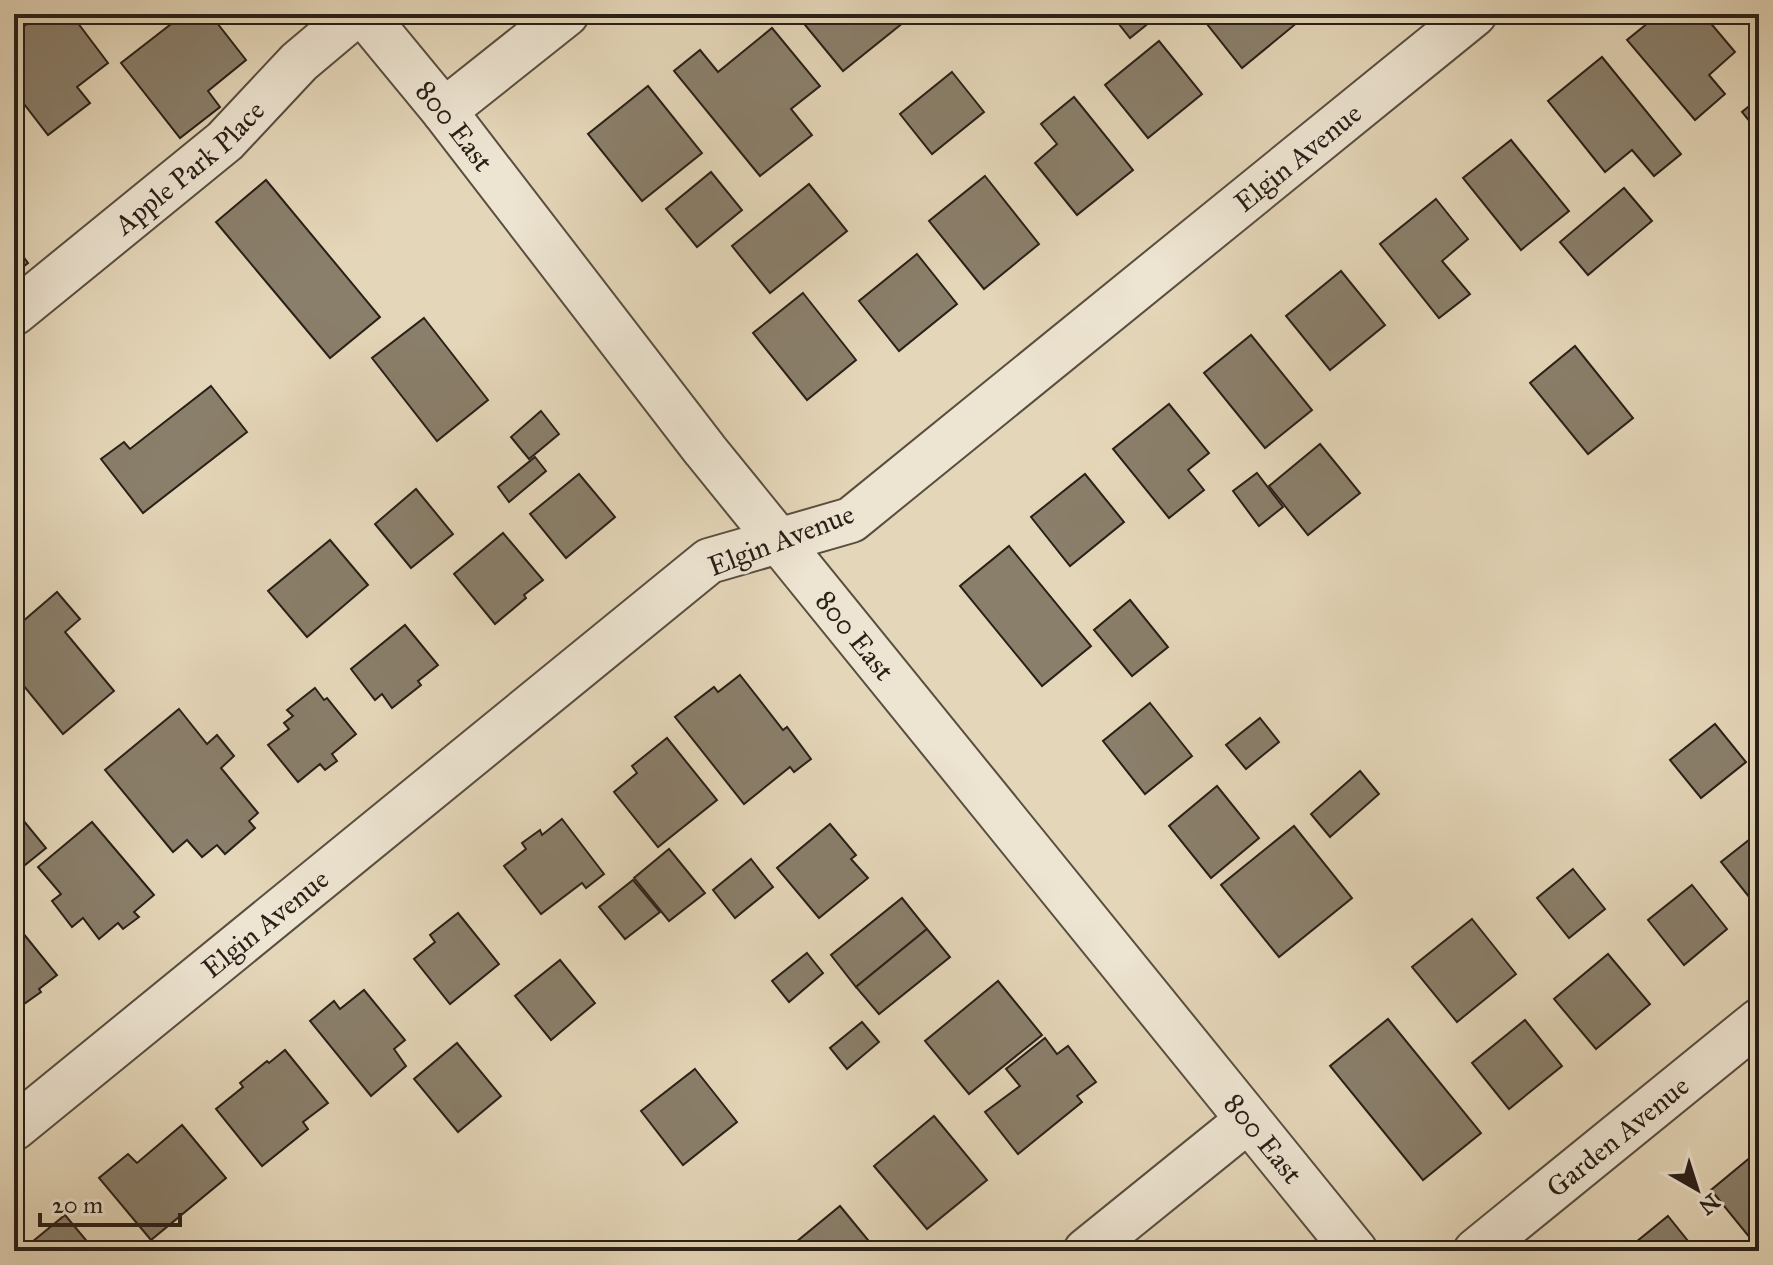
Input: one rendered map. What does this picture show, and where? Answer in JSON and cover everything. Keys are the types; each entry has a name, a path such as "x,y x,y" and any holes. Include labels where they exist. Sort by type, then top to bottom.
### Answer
{"street":[{"name":"Apple Park Place","path":"14,313 225,141 299,62 356,14"},
{"name":"800 East","path":"364,14 444,111 705,450 1355,1251"},
{"path":"444,111 566,14"},
{"name":"Elgin Avenue","path":"14,1128 709,561 851,520 1474,14"},
{"name":"Garden Avenue","path":"1476,1251 1759,1021"},
{"path":"1086,1251 1248,1120"}],"building":[{"path":"40,14 71,14 108,63 77,87 90,103 48,135 14,91 14,34"},
{"path":"184,14 210,14 246,60 208,91 220,107 180,138 121,63"},
{"path":"796,14 914,14 843,71"},
{"path":"1111,14 1160,14 1130,38"},
{"path":"1199,14 1291,14 1298,22 1242,68"},
{"path":"1659,14 1703,14 1735,52 1709,75 1725,94 1695,120 1627,40"},
{"path":"772,28 820,86 791,109 812,135 760,176 674,71 700,50 718,72"},
{"path":"1159,41 1202,94 1148,138 1105,85"},
{"path":"1602,57 1681,154 1654,176 1632,150 1605,172 1548,101"},
{"path":"952,72 984,112 932,154 900,114"},
{"path":"648,86 702,153 642,201 588,134"},
{"path":"1074,97 1133,170 1077,215 1035,163 1057,144 1041,124"},
{"path":"1759,98 1759,133 1742,112"},
{"path":"1511,140 1569,211 1521,250 1463,178"},
{"path":"711,172 742,210 697,247 666,209"},
{"path":"985,176 1039,244 984,289 929,221"},
{"path":"266,180 380,317 330,358 216,222"},
{"path":"809,184 847,231 770,293 732,246"},
{"path":"1624,188 1652,221 1588,275 1560,242"},
{"path":"1436,199 1468,239 1442,261 1470,294 1439,318 1380,244"},
{"path":"14,244 28,263 14,274"},
{"path":"917,254 957,304 899,351 859,301"},
{"path":"1341,271 1385,325 1330,370 1286,316"},
{"path":"803,293 856,360 807,400 753,333"},
{"path":"424,318 488,400 437,441 372,358"},
{"path":"1251,335 1312,410 1265,448 1204,373"},
{"path":"1575,346 1633,418 1588,454 1530,383"},
{"path":"211,386 247,432 143,513 101,459 124,442 130,449"},
{"path":"1169,404 1209,453 1188,470 1204,490 1169,518 1113,449"},
{"path":"541,411 559,434 529,459 511,437"},
{"path":"1320,444 1360,493 1308,535 1269,486"},
{"path":"535,457 546,471 509,502 498,487"},
{"path":"1257,473 1283,507 1259,526 1233,491"},
{"path":"579,474 615,517 566,558 530,514"},
{"path":"1085,474 1124,522 1070,566 1031,517"},
{"path":"416,489 453,534 411,568 375,524"},
{"path":"503,533 543,580 495,624 454,574"},
{"path":"330,540 368,585 307,637 268,591"},
{"path":"1009,546 1091,646 1042,686 960,586"},
{"path":"57,592 80,619 65,632 114,691 63,734 14,674 14,629"},
{"path":"1130,600 1168,647 1132,676 1094,630"},
{"path":"405,625 438,665 418,681 421,685 392,708 382,694 375,700 351,669"},
{"path":"740,675 783,730 787,727 811,759 794,772 790,767 744,804 675,717 714,687 718,692"},
{"path":"315,688 356,734 332,754 337,761 325,770 320,764 298,782 268,745 289,729 284,723 293,716 287,710"},
{"path":"1150,703 1192,756 1145,794 1103,741"},
{"path":"179,709 207,744 217,735 234,756 221,768 258,813 249,821 255,828 225,854 217,845 202,857 187,840 173,852 105,770"},
{"path":"1260,718 1279,742 1246,769 1226,745"},
{"path":"1715,724 1746,762 1701,798 1670,760"},
{"path":"667,738 717,800 658,847 614,792 637,773 632,766"},
{"path":"1360,771 1379,794 1330,837 1311,814"},
{"path":"1217,786 1259,838 1211,878 1169,826"},
{"path":"18,814 46,848 14,874 14,818"},
{"path":"562,819 604,874 586,888 582,883 541,914 504,866 526,849 522,843 540,830 542,835"},
{"path":"92,822 154,895 134,912 139,917 123,929 118,923 99,939 83,918 72,927 52,901 61,894 38,867"},
{"path":"830,824 856,855 851,859 868,878 819,918 777,868"},
{"path":"1294,826 1352,898 1279,957 1221,885"},
{"path":"1759,832 1759,899 1754,903 1721,862"},
{"path":"669,849 705,893 669,921 634,878"},
{"path":"751,859 773,887 735,918 713,890"},
{"path":"1573,869 1605,909 1569,938 1537,898"},
{"path":"633,880 660,912 625,939 599,907"},
{"path":"1692,885 1727,929 1684,965 1648,920"},
{"path":"902,898 927,929 856,987 831,955"},
{"path":"458,913 499,964 450,1004 414,959 435,942 430,935"},
{"path":"1472,919 1516,974 1457,1022 1412,967"},
{"path":"14,922 57,975 39,989 41,992 14,1011"},
{"path":"927,929 950,957 879,1014 856,987"},
{"path":"807,953 823,973 789,1002 772,981"},
{"path":"1608,954 1650,1004 1596,1049 1554,999"},
{"path":"560,960 595,1003 551,1040 515,996"},
{"path":"998,981 1042,1035 969,1094 925,1041"},
{"path":"364,990 405,1040 394,1049 406,1066 371,1096 310,1021 334,1001 340,1009"},
{"path":"1388,1019 1481,1133 1423,1180 1330,1066"},
{"path":"1525,1020 1562,1066 1509,1109 1472,1063"},
{"path":"862,1022 879,1042 847,1069 830,1048"},
{"path":"1045,1038 1057,1054 1068,1046 1096,1082 1077,1096 1082,1102 1018,1154 985,1112 1020,1086 1006,1069"},
{"path":"457,1043 501,1096 458,1132 414,1079"},
{"path":"285,1050 328,1103 303,1122 308,1129 262,1166 216,1109 243,1087 240,1083"},
{"path":"695,1069 737,1122 683,1165 641,1111"},
{"path":"934,1116 987,1180 927,1229 874,1166"},
{"path":"182,1125 226,1178 151,1240 99,1178 128,1154 137,1163"},
{"path":"1759,1153 1759,1249 1711,1190"},
{"path":"840,1206 877,1251 793,1251 790,1247"},
{"path":"65,1215 95,1251 21,1251"},
{"path":"1668,1216 1696,1251 1625,1251"}]}
